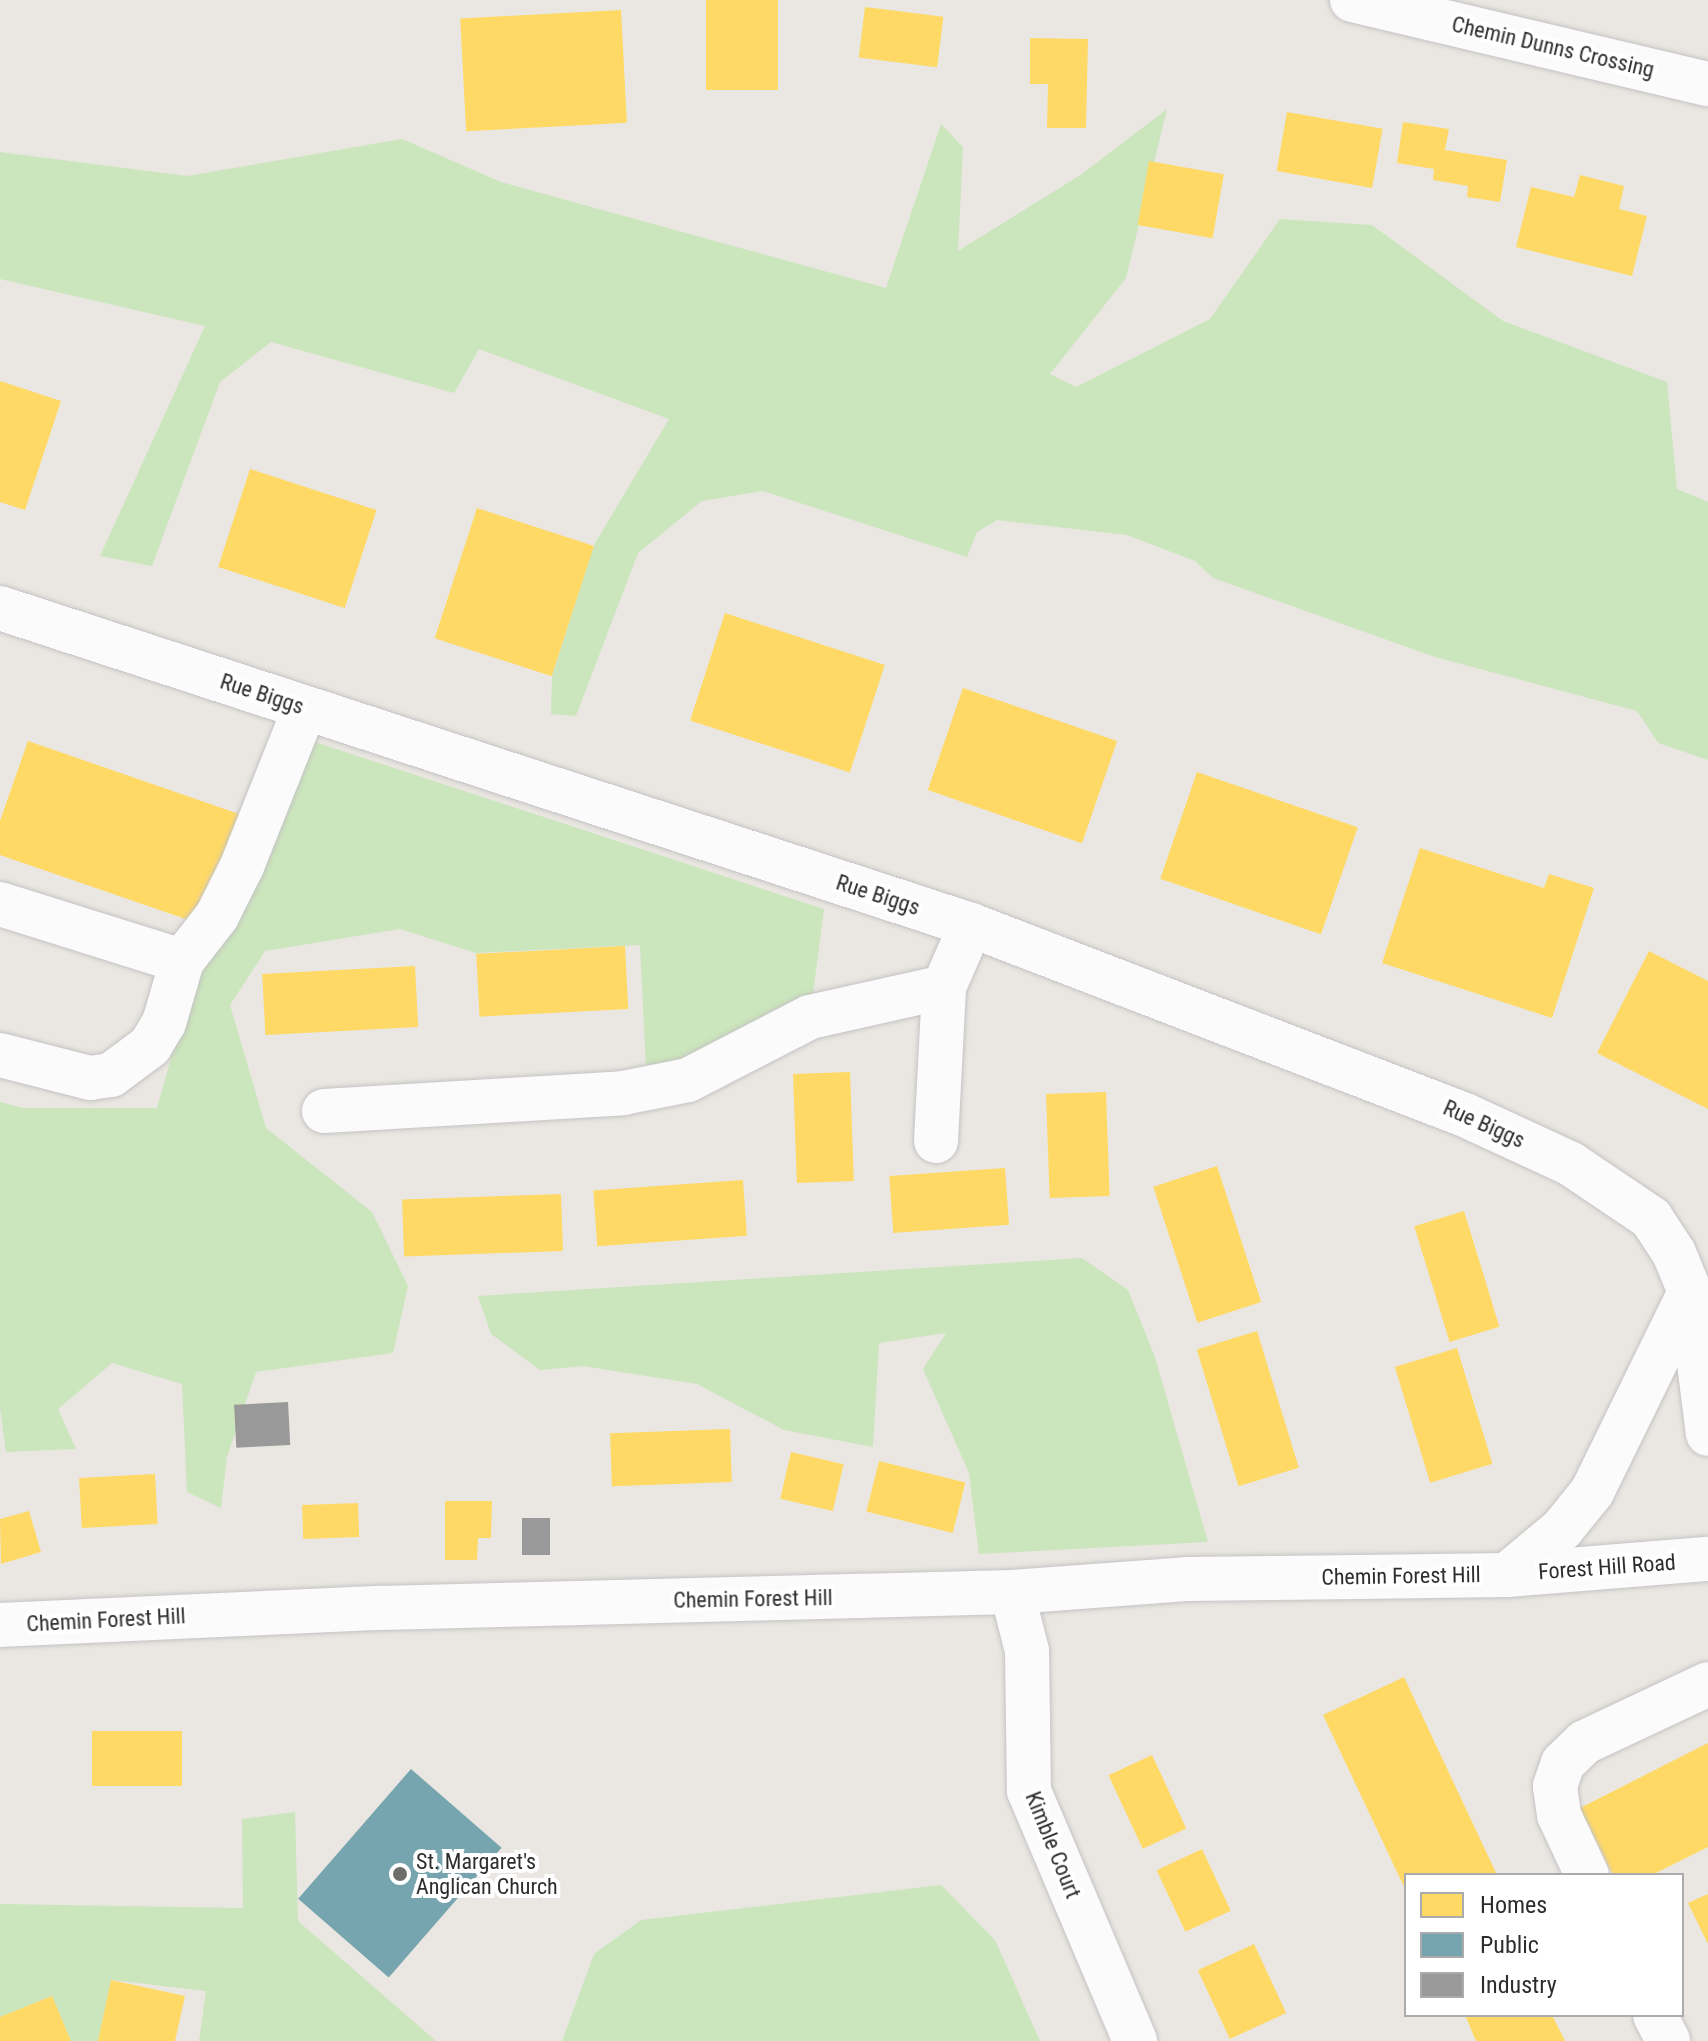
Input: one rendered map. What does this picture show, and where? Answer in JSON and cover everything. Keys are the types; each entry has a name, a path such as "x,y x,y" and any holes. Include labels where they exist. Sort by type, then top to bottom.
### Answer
{"street":[{"name":"Chemin Dunns Crossing","path":"1352,0 1708,84"},
{"name":"Rue Biggs","path":"0,608 971,925 1465,1115 1571,1164 1651,1218 1674,1253 1690,1292 1708,1434"},
{"path":"0,1055 67,1074 111,1075 150,1046 164,1023 182,961 217,916 242,866 305,708"},
{"path":"0,904 182,961"},
{"path":"936,1141 944,987 971,925"},
{"path":"324,1111 623,1093 688,1080 810,1017 944,987"},
{"path":"1507,1575 1562,1529 1592,1492 1690,1292"},
{"name":"Forest Hill Road","path":"1507,1575 1708,1559"},
{"name":"Chemin Forest Hill","path":"0,1625 381,1608 1012,1592 1187,1579 1507,1575"},
{"name":"Kimble Court","path":"1012,1592 1027,1651 1029,1791 1135,2041"},
{"path":"1586,1873 1559,1815 1555,1786 1563,1763 1585,1742 1708,1684"},
{"path":"1656,2017 1668,2041"}],"green space":[{"path":"1167,109 1126,278 1050,374 1076,387 1210,319 1280,219 1372,225 1503,321 1667,382 1677,489 1708,502 1708,760 1658,743 1637,711 1435,657 1213,578 1195,561 1127,535 997,520 977,532 967,557 763,491 702,501 638,553 576,716 551,714 552,676 594,545 669,419 479,349 454,393 271,342 220,382 152,566 100,556 205,326 0,279 0,152 187,176 402,139 501,182 886,288 941,124 963,147 958,251 1082,174"},
{"path":"312,741 824,909 810,1017 647,1088 640,945 476,953 400,929 265,951 230,1005 266,1128 372,1212 408,1286 393,1353 256,1372 227,1457 221,1508 187,1492 182,1384 112,1363 58,1409 76,1449 6,1452 0,1408 0,1102 23,1108 157,1108 196,969"},
{"path":"1082,1258 1128,1290 1155,1357 1208,1542 979,1554 969,1473 923,1369 946,1333 879,1343 873,1447 784,1430 697,1384 583,1366 540,1370 491,1334 478,1296"},
{"path":"295,1812 298,1921 436,2041 199,2041 206,1991 112,1980 98,2041 71,2041 52,1996 0,2017 0,1904 243,1908 242,1819"},
{"path":"941,1885 995,1940 1040,2041 562,2041 594,1954 641,1920"}],"building: Homes":[{"path":"706,0 778,0 778,90 706,90"},
{"path":"865,7 943,17 937,67 859,58"},
{"path":"621,10 627,123 466,131 460,18"},
{"path":"1030,38 1088,39 1086,128 1047,128 1048,84 1030,84"},
{"path":"1287,112 1383,129 1372,188 1277,171"},
{"path":"1403,122 1449,129 1445,150 1507,160 1500,202 1467,197 1468,186 1433,180 1434,169 1397,163"},
{"path":"1149,161 1224,174 1213,238 1138,225"},
{"path":"1580,175 1624,186 1619,209 1647,216 1632,276 1516,247 1531,187 1574,197"},
{"path":"0,381 61,401 25,510 0,502"},
{"path":"250,469 376,510 345,608 218,567"},
{"path":"477,508 594,546 552,676 435,638"},
{"path":"725,613 885,665 850,772 690,720"},
{"path":"963,688 1117,741 1082,843 928,790"},
{"path":"28,741 242,815 203,925 0,855 0,821"},
{"path":"1197,772 1358,827 1321,934 1160,879"},
{"path":"1420,848 1544,888 1549,874 1594,888 1552,1018 1382,963"},
{"path":"625,946 628,1009 480,1017 476,954"},
{"path":"1649,951 1708,981 1708,1109 1597,1053"},
{"path":"415,966 418,1027 265,1035 262,974"},
{"path":"850,1072 854,1181 797,1183 793,1074"},
{"path":"1106,1092 1110,1196 1050,1198 1046,1094"},
{"path":"1217,1166 1261,1302 1197,1323 1153,1187"},
{"path":"1005,1168 1009,1225 893,1233 889,1176"},
{"path":"743,1180 747,1236 597,1246 593,1190"},
{"path":"561,1194 563,1251 404,1257 402,1200"},
{"path":"1464,1211 1499,1327 1450,1342 1414,1226"},
{"path":"1257,1331 1299,1468 1239,1486 1197,1349"},
{"path":"1457,1348 1492,1464 1430,1483 1395,1367"},
{"path":"730,1429 732,1482 612,1486 610,1433"},
{"path":"791,1452 844,1464 833,1511 780,1499"},
{"path":"879,1461 965,1483 953,1533 866,1511"},
{"path":"155,1474 158,1524 82,1528 79,1478"},
{"path":"445,1501 492,1501 491,1538 478,1538 477,1560 445,1560"},
{"path":"358,1503 359,1537 303,1539 302,1505"},
{"path":"29,1511 41,1552 1,1564 0,1519"},
{"path":"1404,1677 1496,1873 1404,1873 1404,1887 1323,1715"},
{"path":"92,1731 182,1731 182,1786 92,1786"},
{"path":"1708,1743 1708,1847 1656,1873 1612,1873 1580,1808"},
{"path":"1152,1755 1186,1828 1143,1849 1108,1775"},
{"path":"1202,1849 1231,1911 1185,1932 1157,1870"},
{"path":"1708,1894 1708,1944 1688,1903"},
{"path":"1254,1944 1286,2013 1230,2039 1198,1970"},
{"path":"111,1980 185,1996 175,2041 98,2041"},
{"path":"52,1996 71,2041 0,2041 0,2017"},
{"path":"1466,2017 1553,2017 1565,2041 1476,2041"}],"building: Public":[{"name":"St. Margaret's Anglican Church","path":"411,1769 502,1848 389,1978 298,1899"}],"building: Industry":[{"path":"288,1402 290,1445 236,1448 234,1405"},
{"path":"522,1518 550,1518 550,1555 522,1555"}],"place":[{"name":"St. Margaret's Anglican Church","path":"400,1874"}]}
